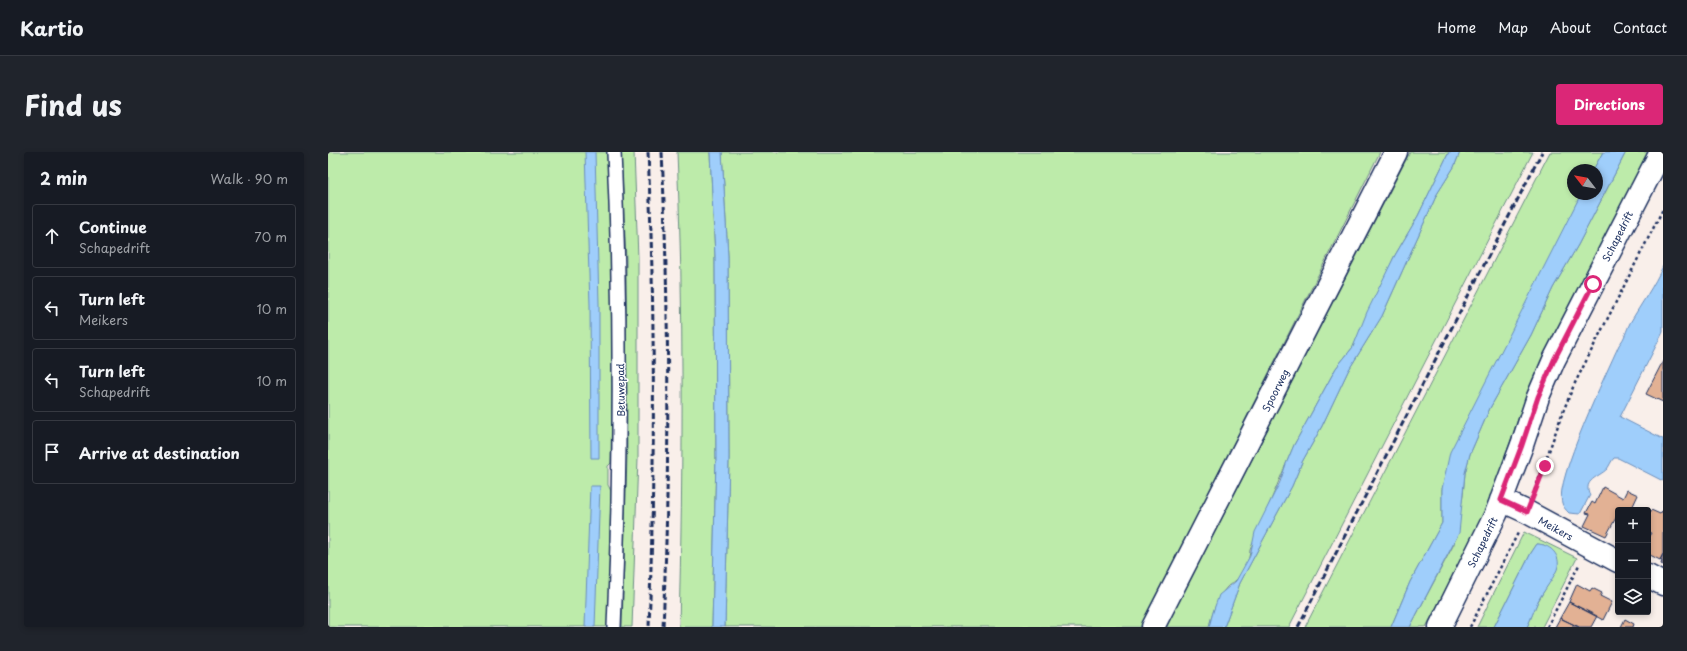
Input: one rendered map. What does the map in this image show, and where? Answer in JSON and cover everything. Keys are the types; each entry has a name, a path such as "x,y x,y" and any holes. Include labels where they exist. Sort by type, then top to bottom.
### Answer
{"street":[{"name":"Spoorweg","path":"1153,627 1396,152"},
{"name":"Schapedrift","path":"1440,627 1501,500 1538,397 1554,360 1661,152"},
{"name":"Meikers","path":"1501,500 1527,512 1615,559"},
{"path":"1651,578 1663,584"}],"lane":[{"name":"Betuwepad","path":"614,152 617,230 620,419 618,533 614,627"}],"path":[{"path":"1470,627 1508,554 1527,512 1574,385 1663,209"},
{"path":"1547,627 1589,546"}],"green space":[{"path":"328,152 607,152 612,346 611,463 608,466 608,485 611,491 608,627 328,627"},
{"path":"621,152 634,152 638,258 638,458 632,627 622,627 627,457 626,259"},
{"path":"677,152 710,152 715,256 716,458 712,627 679,627 682,390 681,271"},
{"path":"722,152 1380,152 1141,627 725,627 729,458 728,256"},
{"path":"1410,152 1449,152 1418,216 1394,257 1353,347 1336,368 1294,445 1250,550 1249,558 1245,567 1238,578 1227,587 1218,600 1209,627 1166,627"},
{"path":"1460,152 1533,152 1289,627 1224,627 1240,583 1292,486 1302,462 1322,426 1348,371 1382,316 1437,194 1454,167"},
{"path":"1550,152 1603,152 1596,164 1567,164 1567,200 1578,200 1442,489 1442,523 1410,582 1391,627 1305,627"},
{"path":"1626,152 1649,152 1548,348 1520,413 1494,490 1469,545 1426,627 1410,627 1454,544 1463,496 1465,473 1470,454 1490,408 1531,335 1553,288 1578,245 1601,200 1603,200 1603,197"},
{"path":"1524,532 1577,558 1542,627 1527,627 1537,603 1558,567 1544,545 1537,544 1494,627 1477,627"}],"water":[{"path":"585,152 595,152 599,304 599,458 591,458 590,305"},
{"path":"710,152 722,152 728,256 729,458 725,627 712,627 716,458 715,256"},
{"path":"1449,152 1460,152 1454,167 1437,194 1382,316 1348,371 1322,426 1302,462 1292,486 1240,583 1224,627 1209,627 1219,595 1236,581 1250,556 1255,532 1280,482 1294,445 1336,368 1353,347 1367,312 1394,257 1418,216"},
{"path":"1603,152 1626,152 1603,197 1603,164 1596,164"},
{"path":"1578,200 1601,200 1578,245 1553,288 1531,335 1490,408 1470,454 1465,473 1459,533 1410,627 1391,627 1410,582 1442,523 1442,489 1450,452"},
{"path":"1663,266 1663,332 1620,417 1663,439 1663,481 1618,458 1614,458 1604,472 1592,479 1590,482 1588,490 1590,495 1580,514 1569,513 1562,504 1562,491 1566,473 1583,426 1630,323 1652,288"},
{"path":"590,486 600,486 595,627 585,627"},
{"path":"1537,544 1541,544 1553,550 1558,562 1555,574 1538,601 1527,627 1494,627 1531,553"}],"building":[{"path":"1663,361 1663,402 1646,394"},
{"path":"1603,487 1623,498 1627,490 1638,495 1632,507 1615,507 1615,520 1606,536 1584,526 1590,514 1586,513 1592,502 1595,504"},
{"path":"1651,510 1660,514 1663,511 1663,554 1660,560 1651,556"},
{"path":"1663,554 1663,565 1661,564 1662,561 1660,560"},
{"path":"1577,584 1590,591 1592,588 1602,593 1600,596 1612,602 1603,620 1569,602"},
{"path":"1569,602 1597,616 1591,627 1579,627 1560,618"},
{"path":"1560,618 1579,627 1555,627"},
{"path":"1625,619 1634,624 1633,627 1621,627"}],"railway":[{"path":"648,152 653,330 652,508 649,627"},
{"path":"662,152 668,390 667,508 663,627"},
{"path":"1298,627 1542,152"}],"route":[{"path":"1545,466 1527,512 1501,500 1538,397 1554,360 1593,284"}]}
